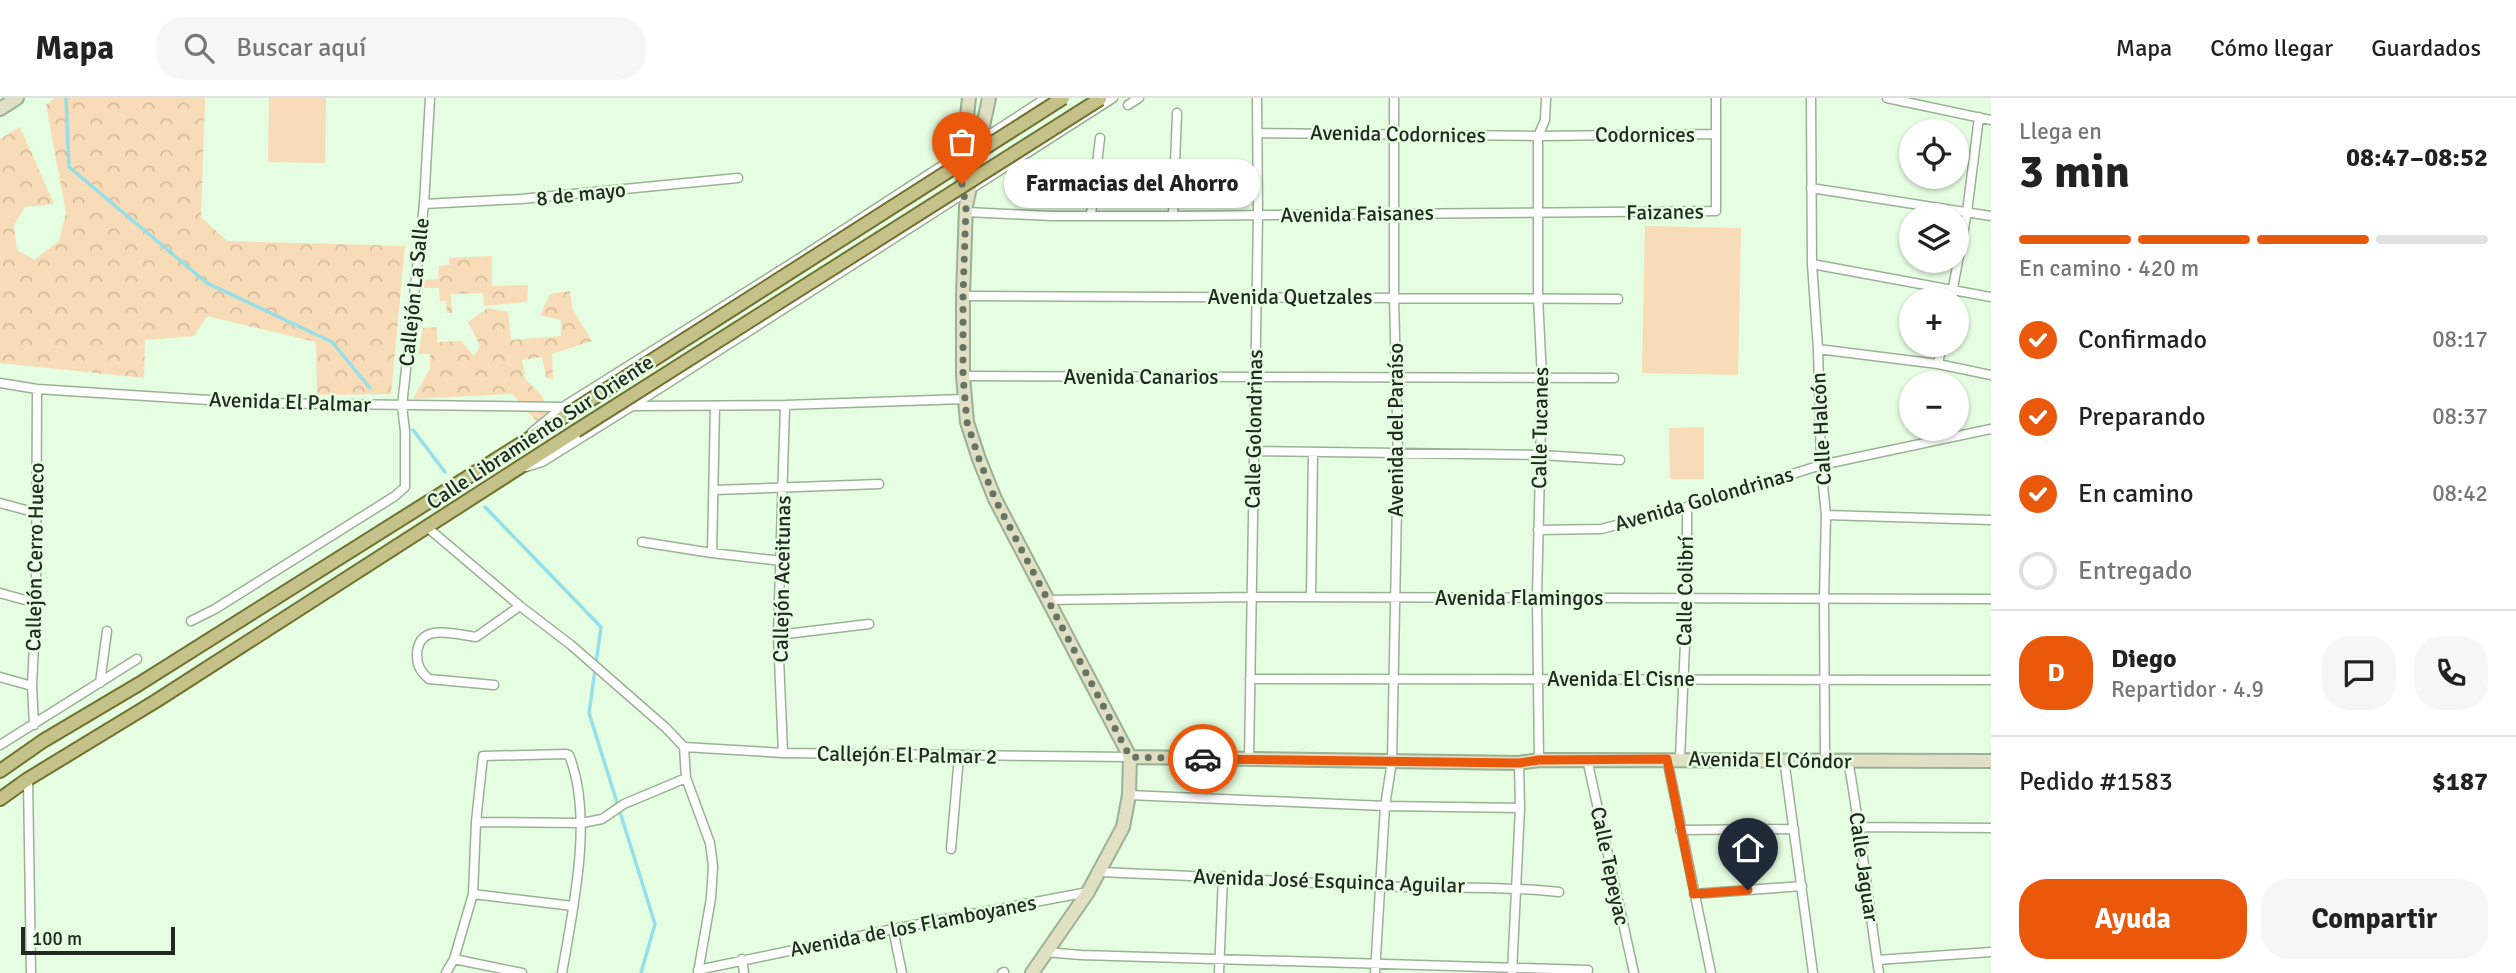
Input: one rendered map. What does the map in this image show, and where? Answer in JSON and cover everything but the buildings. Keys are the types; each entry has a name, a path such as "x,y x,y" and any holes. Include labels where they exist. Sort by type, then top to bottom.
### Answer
{"main road":[{"name":"Calle Libramiento Sur Oriente","path":"0,771 43,741 139,684 526,440 564,411 1063,98"},
{"name":"Calle Libramiento Sur Oriente","path":"0,799 27,779 156,701 1101,98"}],"street":[{"path":"0,109 17,98"},
{"name":"Callejón La Salle","path":"191,621 215,609 395,496 405,487 404,419 398,406 424,204 430,98"},
{"path":"969,98 963,151 967,195 963,296 963,376 967,422 995,499 1130,757 1129,795 1123,827 1088,892 1032,973"},
{"path":"967,195 989,98"},
{"path":"564,411 1046,98"},
{"path":"517,470 542,462 632,406 967,195 1113,98"},
{"path":"1128,105 1139,98"},
{"name":"Calle Golondrinas","path":"1249,760 1252,451 1256,377 1258,215 1257,98"},
{"name":"Avenida del Paraíso","path":"1375,969 1385,806 1392,761 1398,454 1394,296 1394,98"},
{"name":"Calle Tucanes","path":"1539,760 1537,599 1542,378 1538,297 1538,136 1545,120 1546,98"},
{"name":"Codornices","path":"1538,136 1716,134 1716,98"},
{"name":"Calle Halcón","path":"1811,98 1812,264 1818,349 1821,465 1826,515 1825,760"},
{"path":"1888,98 1991,120"},
{"path":"1173,216 1177,113"},
{"path":"1968,203 1979,117"},
{"name":"Avenida Codornices","path":"1257,133 1538,136"},
{"name":"Faizanes","path":"1538,214 1716,211 1716,134"},
{"path":"1091,215 1100,138"},
{"name":"8 de mayo","path":"424,204 521,200 738,178"},
{"path":"1811,188 1908,203"},
{"name":"Avenida Faisanes","path":"967,195 1052,216 1538,214"},
{"path":"1969,212 1991,216"},
{"path":"1812,264 1942,287"},
{"path":"1969,292 1991,297"},
{"name":"Avenida Quetzales","path":"963,296 1618,299"},
{"path":"1818,349 1938,364 1991,375"},
{"path":"1938,364 1939,357"},
{"name":"Avenida Canarios","path":"963,376 1614,378"},
{"name":"Avenida El Palmar","path":"0,383 37,389 255,403 564,411 580,407"},
{"name":"Callejón Cerro Hueco","path":"34,725 32,686 36,603 37,389"},
{"path":"609,404 715,406 964,399"},
{"name":"Callejón Aceitunas","path":"783,753 778,635 785,405"},
{"path":"712,554 715,406"},
{"name":"Avenida Golondrinas","path":"1538,530 1601,529 1687,507 1821,465 1991,429"},
{"path":"1252,451 1620,460"},
{"path":"1311,597 1313,453"},
{"path":"714,490 879,484"},
{"path":"0,503 37,513"},
{"name":"Calle Colibrí","path":"1687,507 1683,679 1674,759 1680,830 1711,973"},
{"path":"1826,515 1991,520"},
{"path":"428,528 520,606 548,626 666,728 684,747 686,778 710,844 713,866 711,898 698,971"},
{"path":"642,542 712,554 782,561"},
{"path":"0,593 36,603"},
{"name":"Avenida Flamingos","path":"1047,600 1252,597 1991,599"},
{"path":"494,685 429,679 419,668 417,660 420,641 426,635 436,633 476,636 520,606"},
{"path":"778,635 869,624"},
{"path":"100,683 107,631"},
{"path":"0,745 137,659"},
{"path":"0,677 32,686"},
{"name":"Avenida El Cisne","path":"1250,679 1991,680"},
{"name":"Callejón El Palmar 2","path":"684,747 783,753 1130,757"},
{"path":"446,973 454,959 473,894 476,822 483,755 558,754 569,755 577,774 582,823 562,973"},
{"path":"951,849 959,756"},
{"name":"Avenida El Cóndor","path":"1130,757 1519,763 1587,759 1991,761"},
{"name":"Calle Tepeyac","path":"1587,759 1634,973"},
{"path":"1784,759 1813,973"},
{"name":"Calle Jaguar","path":"1848,760 1860,827 1879,973"},
{"path":"1512,971 1520,808 1519,763"},
{"path":"476,822 582,823 602,820 624,804 686,778"},
{"path":"27,779 31,973"},
{"path":"1129,795 1385,806 1520,808"},
{"path":"1860,827 1991,828"},
{"path":"1680,830 1794,829"},
{"name":"Avenida José Esquinca Aguilar","path":"1098,872 1223,876 1379,886 1515,887 1559,892"},
{"path":"1219,973 1223,876"},
{"path":"1694,894 1802,886"},
{"name":"Avenida de los Flamboyanes","path":"698,971 742,959 1088,892"},
{"path":"473,894 573,906"},
{"path":"894,929 902,973"},
{"path":"1045,952 1220,957 1375,969 1588,970"},
{"path":"1877,960 1991,952"},
{"path":"454,959 522,973"},
{"path":"742,959 744,973"}],"green space":[{"path":"55,98 205,98 201,217 227,241 405,246 391,394 317,395 316,342 207,316 194,336 145,340 144,378 0,363 0,139 20,127 54,204 25,207 14,225 17,250 34,260 59,241 66,213 46,105"},
{"path":"269,98 326,98 325,163 268,162"},
{"path":"1645,226 1741,228 1738,375 1642,373"},
{"path":"492,256 492,286 528,285 527,302 484,306 483,293 451,294 452,313 447,313 446,301 440,301 439,288 424,288 424,280 438,279 439,266 449,265 449,258"},
{"path":"570,291 572,308 592,341 552,354 553,379 546,378 542,357 522,360 525,379 542,396 549,415 536,421 512,394 413,399 430,368 430,354 418,354 423,328 437,327 437,342 461,341 474,356 480,346 468,322 488,308 508,312 511,340 561,336 561,320 540,315 550,294"},
{"path":"1704,427 1704,479 1670,479 1669,428"}],"waterway":[{"path":"66,98 69,167 207,283 332,342 370,388"},
{"path":"413,430 445,472"},
{"path":"485,507 601,627 589,713 655,924 641,973"}],"way so far":[{"path":"962,184 966,206 964,399 967,422 995,499 1130,757 1203,759"}],"place":[{"name":"Farmacias del Ahorro","path":"962,184"}],"route":[{"path":"1203,759 1519,763 1539,760 1667,759 1694,894 1748,890"}]}
